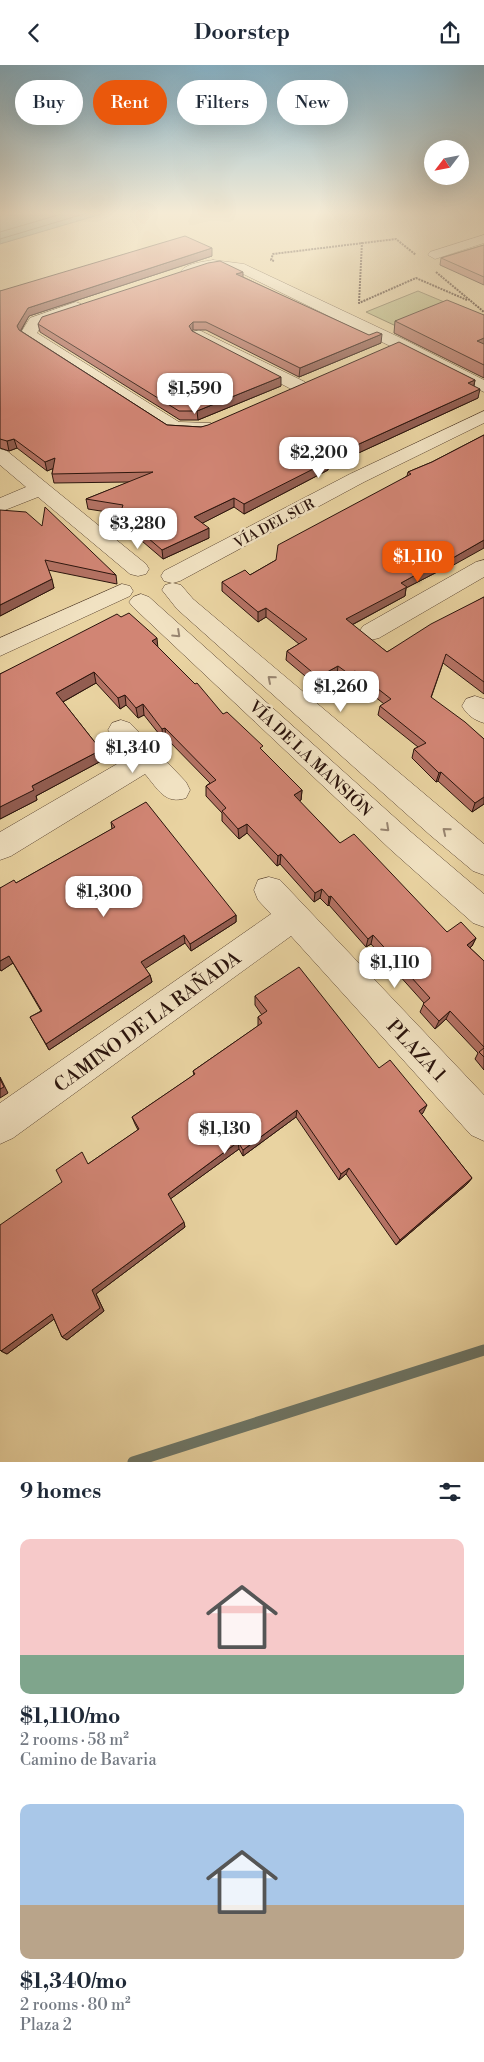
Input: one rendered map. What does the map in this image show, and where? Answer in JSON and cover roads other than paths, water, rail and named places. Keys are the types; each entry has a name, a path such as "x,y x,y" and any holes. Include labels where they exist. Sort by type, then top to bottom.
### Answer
{"street":[{"path":"263,278 399,343 484,387"},
{"path":"92,302 36,321 28,334 175,428 201,428 219,421"},
{"path":"181,342 219,327"},
{"path":"199,335 299,386"},
{"path":"382,350 399,343"},
{"path":"281,394 316,379"},
{"name":"VÍA DEL SUR","path":"172,583 357,479 484,416"},
{"path":"0,455 138,569"},
{"path":"0,505 41,488"},
{"path":"371,632 484,567"},
{"path":"0,648 131,597 153,602 165,597 172,583 157,568 138,569 127,575 121,583 131,597"},
{"name":"VÍA DE LA MANSIÓN","path":"172,583 192,610 484,862"},
{"name":"VÍA DE LA MANSIÓN","path":"131,597 401,841 484,913"},
{"path":"121,730 176,790"},
{"path":"0,847 148,759"},
{"name":"PLAZA 1","path":"269,890 484,1122"},
{"name":"CAMINO DE LA RAÑADA","path":"0,1125 293,916"}],"waterway":[{"path":"133,1462 484,1350"}]}
